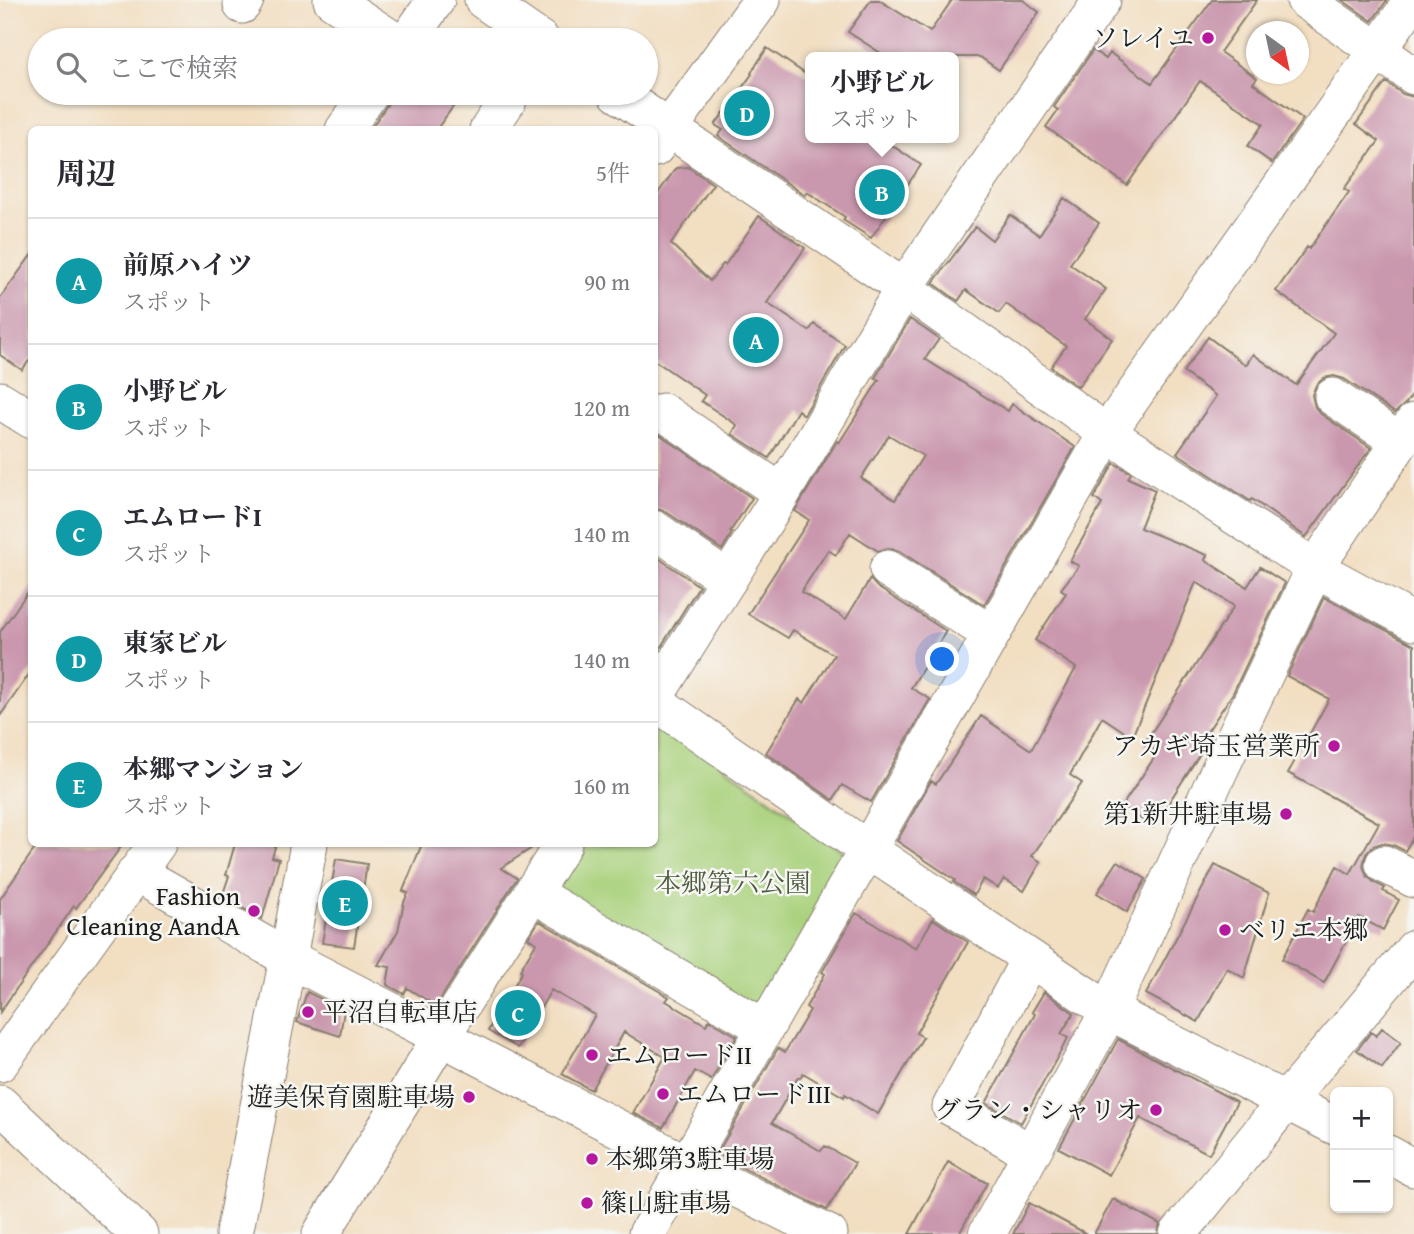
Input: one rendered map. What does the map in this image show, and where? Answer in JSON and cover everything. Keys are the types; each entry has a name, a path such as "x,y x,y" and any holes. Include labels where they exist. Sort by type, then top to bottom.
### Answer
{"street":[{"path":"332,0 375,28"},
{"path":"416,28 436,0"},
{"path":"483,0 524,28"},
{"path":"762,0 662,139 904,288 1107,433 1315,568 1414,622"},
{"path":"658,693 782,494 904,288 1102,0"},
{"path":"1305,0 1414,76"},
{"path":"647,1234 1107,433 1413,0"},
{"path":"348,126 362,105"},
{"path":"629,105 649,126"},
{"path":"986,1234 1109,1010 1315,568 1409,432 1333,397"},
{"path":"0,400 28,418"},
{"path":"663,412 782,494"},
{"path":"658,532 729,580"},
{"path":"888,569 991,634"},
{"path":"658,702 867,849 1109,1010 1330,1123"},
{"path":"234,1234 308,847"},
{"path":"321,1234 561,847"},
{"path":"0,1063 147,858 288,958 687,1164 829,1234"},
{"path":"532,893 765,1028"},
{"path":"1030,958 951,1107 1031,1153"},
{"path":"1178,1234 1287,1100 1410,963"},
{"path":"0,1104 139,1234"},
{"path":"1393,1157 1414,1168"}],"green space":[{"name":"本郷第六公園","path":"658,719 849,856 759,1014 548,888 574,847 658,847"}],"building":[{"path":"871,0 879,0 930,32 952,0 1023,0 1039,12 999,70 980,57 959,57 959,52 879,52 848,32"},
{"path":"1212,0 1257,0 1220,52 1246,70 1246,84 1254,84 1303,119 1272,163 1248,146 1263,124 1200,81 1127,185 1046,127 1058,110 1054,107 1093,50 1106,59 1110,53 1152,83"},
{"path":"1342,0 1387,0 1372,21"},
{"path":"767,48 805,74 805,143 888,143 921,165 871,238 843,220 845,217 807,192 805,195 718,136 723,130 715,125"},
{"path":"1386,82 1403,94 1414,97 1414,392 1395,413 1344,379 1334,376 1324,378 1316,385 1312,395 1315,407 1321,414 1371,448 1306,537 1252,499 1250,501 1177,453 1216,396 1183,372 1208,337 1246,365 1253,354 1296,385 1334,333 1276,291 1349,192 1344,189 1379,141 1356,124"},
{"path":"387,105 454,105 439,126 373,126"},
{"path":"688,167 713,184 671,244 710,281 723,264 725,265 759,216 805,248 767,303 809,331 814,324 845,345 804,415 798,410 769,458 732,434 737,425 701,401 705,395 658,363 658,193 676,168"},
{"path":"1064,198 1099,223 1070,264 1106,289 1085,319 1112,339 1078,387 1051,367 1066,346 1006,304 999,313 966,290 958,301 933,283 975,227 992,240 1010,215 1039,235"},
{"path":"28,260 28,362 22,370 0,355 0,298"},
{"path":"910,319 939,339 925,359 1008,411 1012,404 1075,447 984,605 899,551 888,548 878,551 850,533 836,555 828,550 801,592 846,619 870,579 877,587 946,631 911,688 930,699 871,802 842,785 833,800 766,753 799,699 804,703 834,655 793,630 788,638 748,614 809,520 795,511 837,441 839,443 879,380 875,378","holes":["889,435 923,456 895,500 861,478"]},
{"path":"658,435 752,498 722,550 658,509"},
{"path":"1114,463 1131,473 1128,478 1155,490 1140,528 1207,555 1205,560 1247,587 1260,567 1285,583 1233,693 1207,732 1212,735 1153,827 1122,806 1158,752 1144,744 1234,606 1196,582 1132,737 1102,717 1070,775 1082,783 1032,856 1041,862 1024,891 1004,879 998,888 983,879 974,895 897,841 931,781 936,784 981,716 1031,750 1076,668 1035,640 1066,593 1061,589 1079,566 1070,561 1102,504 1094,498"},
{"path":"658,558 699,586 658,652"},
{"path":"28,592 28,676 0,716 0,632"},
{"path":"1324,597 1414,645 1414,835 1405,851 1382,843 1373,846 1366,854 1363,866 1367,876 1385,888 1383,891 1399,900 1383,930 1359,917 1324,983 1282,959 1308,909 1313,912 1337,866 1350,874 1379,823 1288,773 1329,699 1287,676"},
{"path":"36,847 121,847 76,908 74,906 0,1012 0,899"},
{"path":"234,847 275,847 272,857 279,859 262,919 222,897 229,876 226,875"},
{"path":"421,847 533,847 501,868 517,878 436,1006 407,988 404,994 387,985 390,967 378,965 398,931 408,893 403,891"},
{"path":"336,859 367,864 354,947 322,943"},
{"path":"1118,861 1146,879 1127,912 1097,893"},
{"name":"ベリエ本郷","path":"1215,865 1269,893 1244,978 1227,968 1198,1022 1146,994"},
{"path":"856,913 916,948 933,919 968,942 916,1033 923,1037 878,1114 803,1073 798,1077 772,1123 821,1151 825,1146 855,1163 827,1210 717,1154 778,1048 785,1052 810,1010 806,1007 825,974 822,972"},
{"path":"539,921 669,997 666,1001 706,1025 709,1020 737,1036 711,1080 695,1071 663,1128 633,1113 665,1057 624,1032 591,1090 562,1074 595,1015 551,990 518,1048 488,1031 536,943 528,938"},
{"path":"307,992 344,1010 340,1036 297,1022"},
{"path":"1044,992 1074,1013 1061,1034 1068,1038 1021,1123 986,1103 1035,1014 1032,1012"},
{"path":"1382,1028 1401,1042 1382,1068 1357,1050 1371,1032 1376,1036"},
{"name":"グラン・シャリオ","path":"1118,1039 1237,1102 1209,1154 1140,1118 1109,1175 1059,1148"},
{"path":"948,1162 987,1183 959,1234 909,1234"},
{"path":"1113,1199 1160,1224 1158,1234 1094,1234"},
{"path":"1029,1203 1087,1234 1013,1234"}],"place":[{"name":"ソレイユ","path":"1208,38"},
{"name":"東家ビル","path":"747,113"},
{"name":"小野ビル","path":"882,192"},
{"name":"前原ハイツ","path":"756,340"},
{"name":"アカギ埼玉営業所","path":"1334,746"},
{"name":"第1新井駐車場","path":"1286,814"},
{"name":"本郷マンション","path":"345,903"},
{"name":"Fashion Cleaning AandA","path":"254,911"},
{"name":"ベリエ本郷","path":"1225,930"},
{"name":"平沼自転車店","path":"308,1012"},
{"name":"エムロードⅠ","path":"518,1013"},
{"name":"エムロードⅡ","path":"592,1055"},
{"name":"エムロードⅢ","path":"663,1094"},
{"name":"遊美保育園駐車場","path":"469,1097"},
{"name":"グラン・シャリオ","path":"1156,1110"},
{"name":"本郷第3駐車場","path":"592,1159"},
{"name":"篠山駐車場","path":"587,1203"}]}
